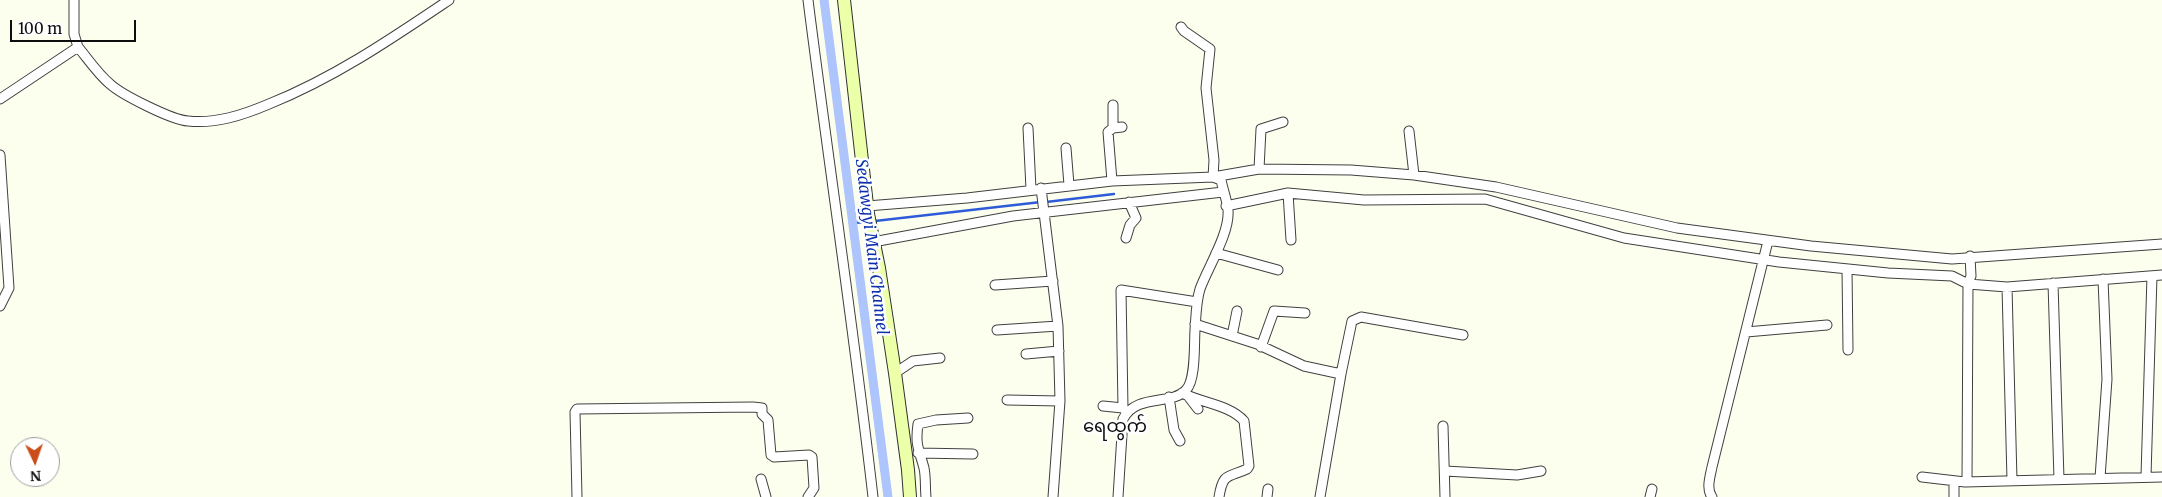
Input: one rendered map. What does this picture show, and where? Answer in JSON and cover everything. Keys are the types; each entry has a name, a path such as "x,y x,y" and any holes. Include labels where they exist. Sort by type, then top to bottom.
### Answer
{"street":[{"path":"74,0 74,34 78,47 114,88 170,117 187,121 213,122 242,115 296,93 336,73 449,0"},
{"path":"808,0 831,180 843,251 872,497"},
{"path":"844,0 867,210 895,373 910,497"},
{"path":"1181,27 1210,49 1206,88 1214,160 1228,210 1216,253 1197,302 1191,380 1185,395"},
{"path":"0,99 78,47"},
{"path":"1112,181 1108,136 1110,129 1117,128 1113,105"},
{"path":"1259,169 1261,129 1283,122"},
{"path":"1028,128 1031,189"},
{"path":"1409,131 1414,175"},
{"path":"1066,148 1069,185"},
{"path":"0,155 9,288 0,306"},
{"path":"872,235 1044,210 1129,202 1220,184 1259,169 1351,170 1414,175 1496,187 1677,228 1811,246 1969,260 2162,244"},
{"path":"867,210 1031,189 1041,190 1112,181 1220,184"},
{"path":"1041,190 1053,281 1059,351 1060,402 1053,497"},
{"path":"1226,206 1288,193 1364,200 1485,199 1624,238 1847,269 1952,276 2007,287 2162,275"},
{"path":"1288,193 1291,240"},
{"path":"1126,238 1130,225 1136,218 1129,202"},
{"path":"1589,227 1597,210"},
{"path":"1712,497 1709,484 1765,259 1768,240"},
{"path":"1216,253 1278,270"},
{"path":"1967,481 1969,260"},
{"path":"1847,269 1848,350"},
{"path":"2146,476 2152,276"},
{"path":"2100,478 2106,379 2103,279"},
{"path":"995,284 1053,281"},
{"path":"2053,283 2060,479"},
{"path":"2007,287 2012,480"},
{"path":"1118,497 1125,410 1121,290 1197,302"},
{"path":"1232,336 1237,310"},
{"path":"1261,346 1274,311 1305,313"},
{"path":"1320,497 1352,321 1356,318 1463,334"},
{"path":"1196,324 1261,346 1304,366 1341,374"},
{"path":"1746,332 1827,325"},
{"path":"997,330 1058,326"},
{"path":"1026,354 1059,351"},
{"path":"895,373 914,361 940,358"},
{"path":"1185,395 1198,409"},
{"path":"1103,406 1125,410 1169,397 1185,395 1226,408 1244,421 1249,466 1247,469 1229,474 1224,478 1219,497"},
{"path":"1169,397 1174,430 1180,441"},
{"path":"1007,400 1060,402"},
{"path":"576,497 575,412 577,409 753,407 762,408 762,414 768,420 771,455 774,457 809,455 812,457 814,488 808,497"},
{"path":"926,497 924,469 918,452 916,437 918,424 936,420 968,418"},
{"path":"1443,426 1445,497"},
{"path":"918,452 973,454"},
{"path":"908,470 924,469"},
{"path":"1445,471 1517,475 1541,471"},
{"path":"1922,477 1967,481 2162,477"},
{"path":"761,479 766,497"},
{"path":"1954,481 1954,497"}],"waterway":[{"name":"Sedawgyi Main Channel","path":"824,0 888,497"},
{"path":"1046,202 1114,194"},
{"path":"875,221 1041,202"},
{"path":"853,223 867,222"}],"district":[{"name":"ရေထွက်","path":"1115,427"}]}
